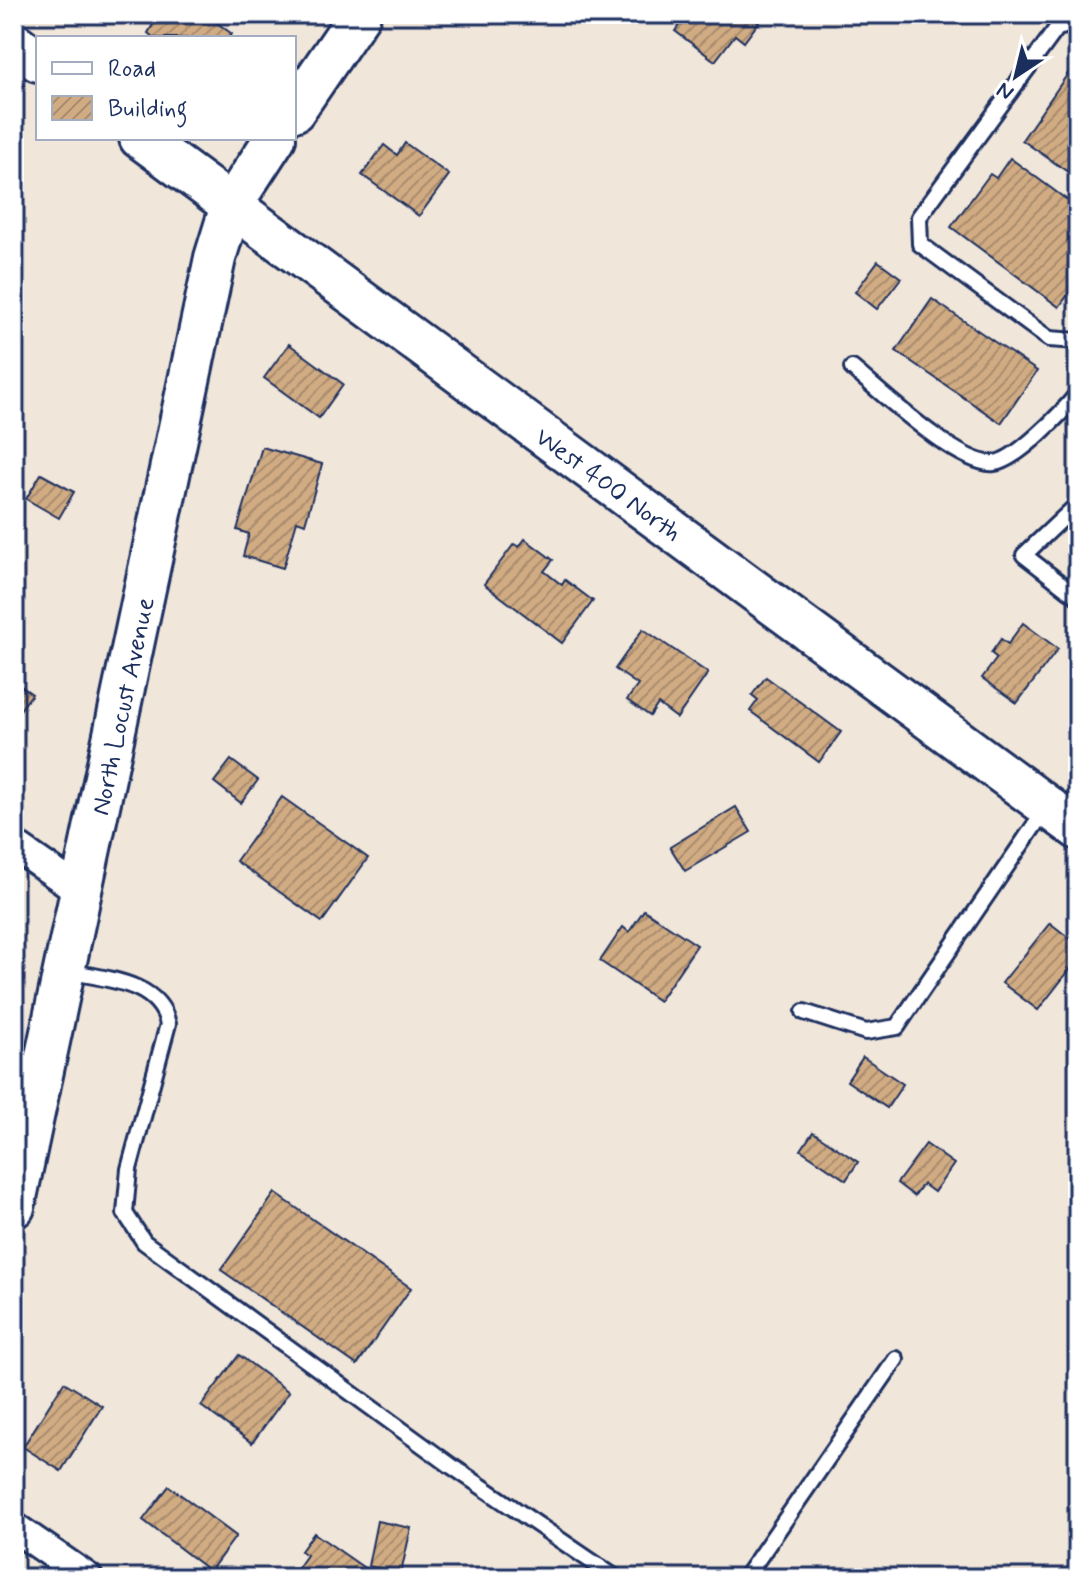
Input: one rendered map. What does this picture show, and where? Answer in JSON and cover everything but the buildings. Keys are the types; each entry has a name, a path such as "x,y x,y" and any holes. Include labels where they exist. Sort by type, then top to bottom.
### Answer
{"street":[{"path":"296,108 360,14"},
{"path":"14,43 36,60"},
{"name":"West 400 North","path":"143,140 1063,818"},
{"name":"North Locust Avenue","path":"14,1207 83,893 215,258 231,206 274,140"},
{"path":"14,845 83,893"},
{"path":"14,1527 88,1578"}],"lane":[{"path":"1078,23 1057,28 919,217 920,244 1049,339 1078,341"},
{"path":"852,368 965,456 979,462 996,463 1018,450 1078,393"},
{"path":"1078,504 1024,555 1078,597"},
{"path":"804,1012 866,1032 897,1027 1063,818"},
{"path":"66,970 142,990 158,1000 166,1014 168,1024 129,1169 125,1213 144,1242 437,1456 616,1578"},
{"path":"745,1578 896,1359"}]}
